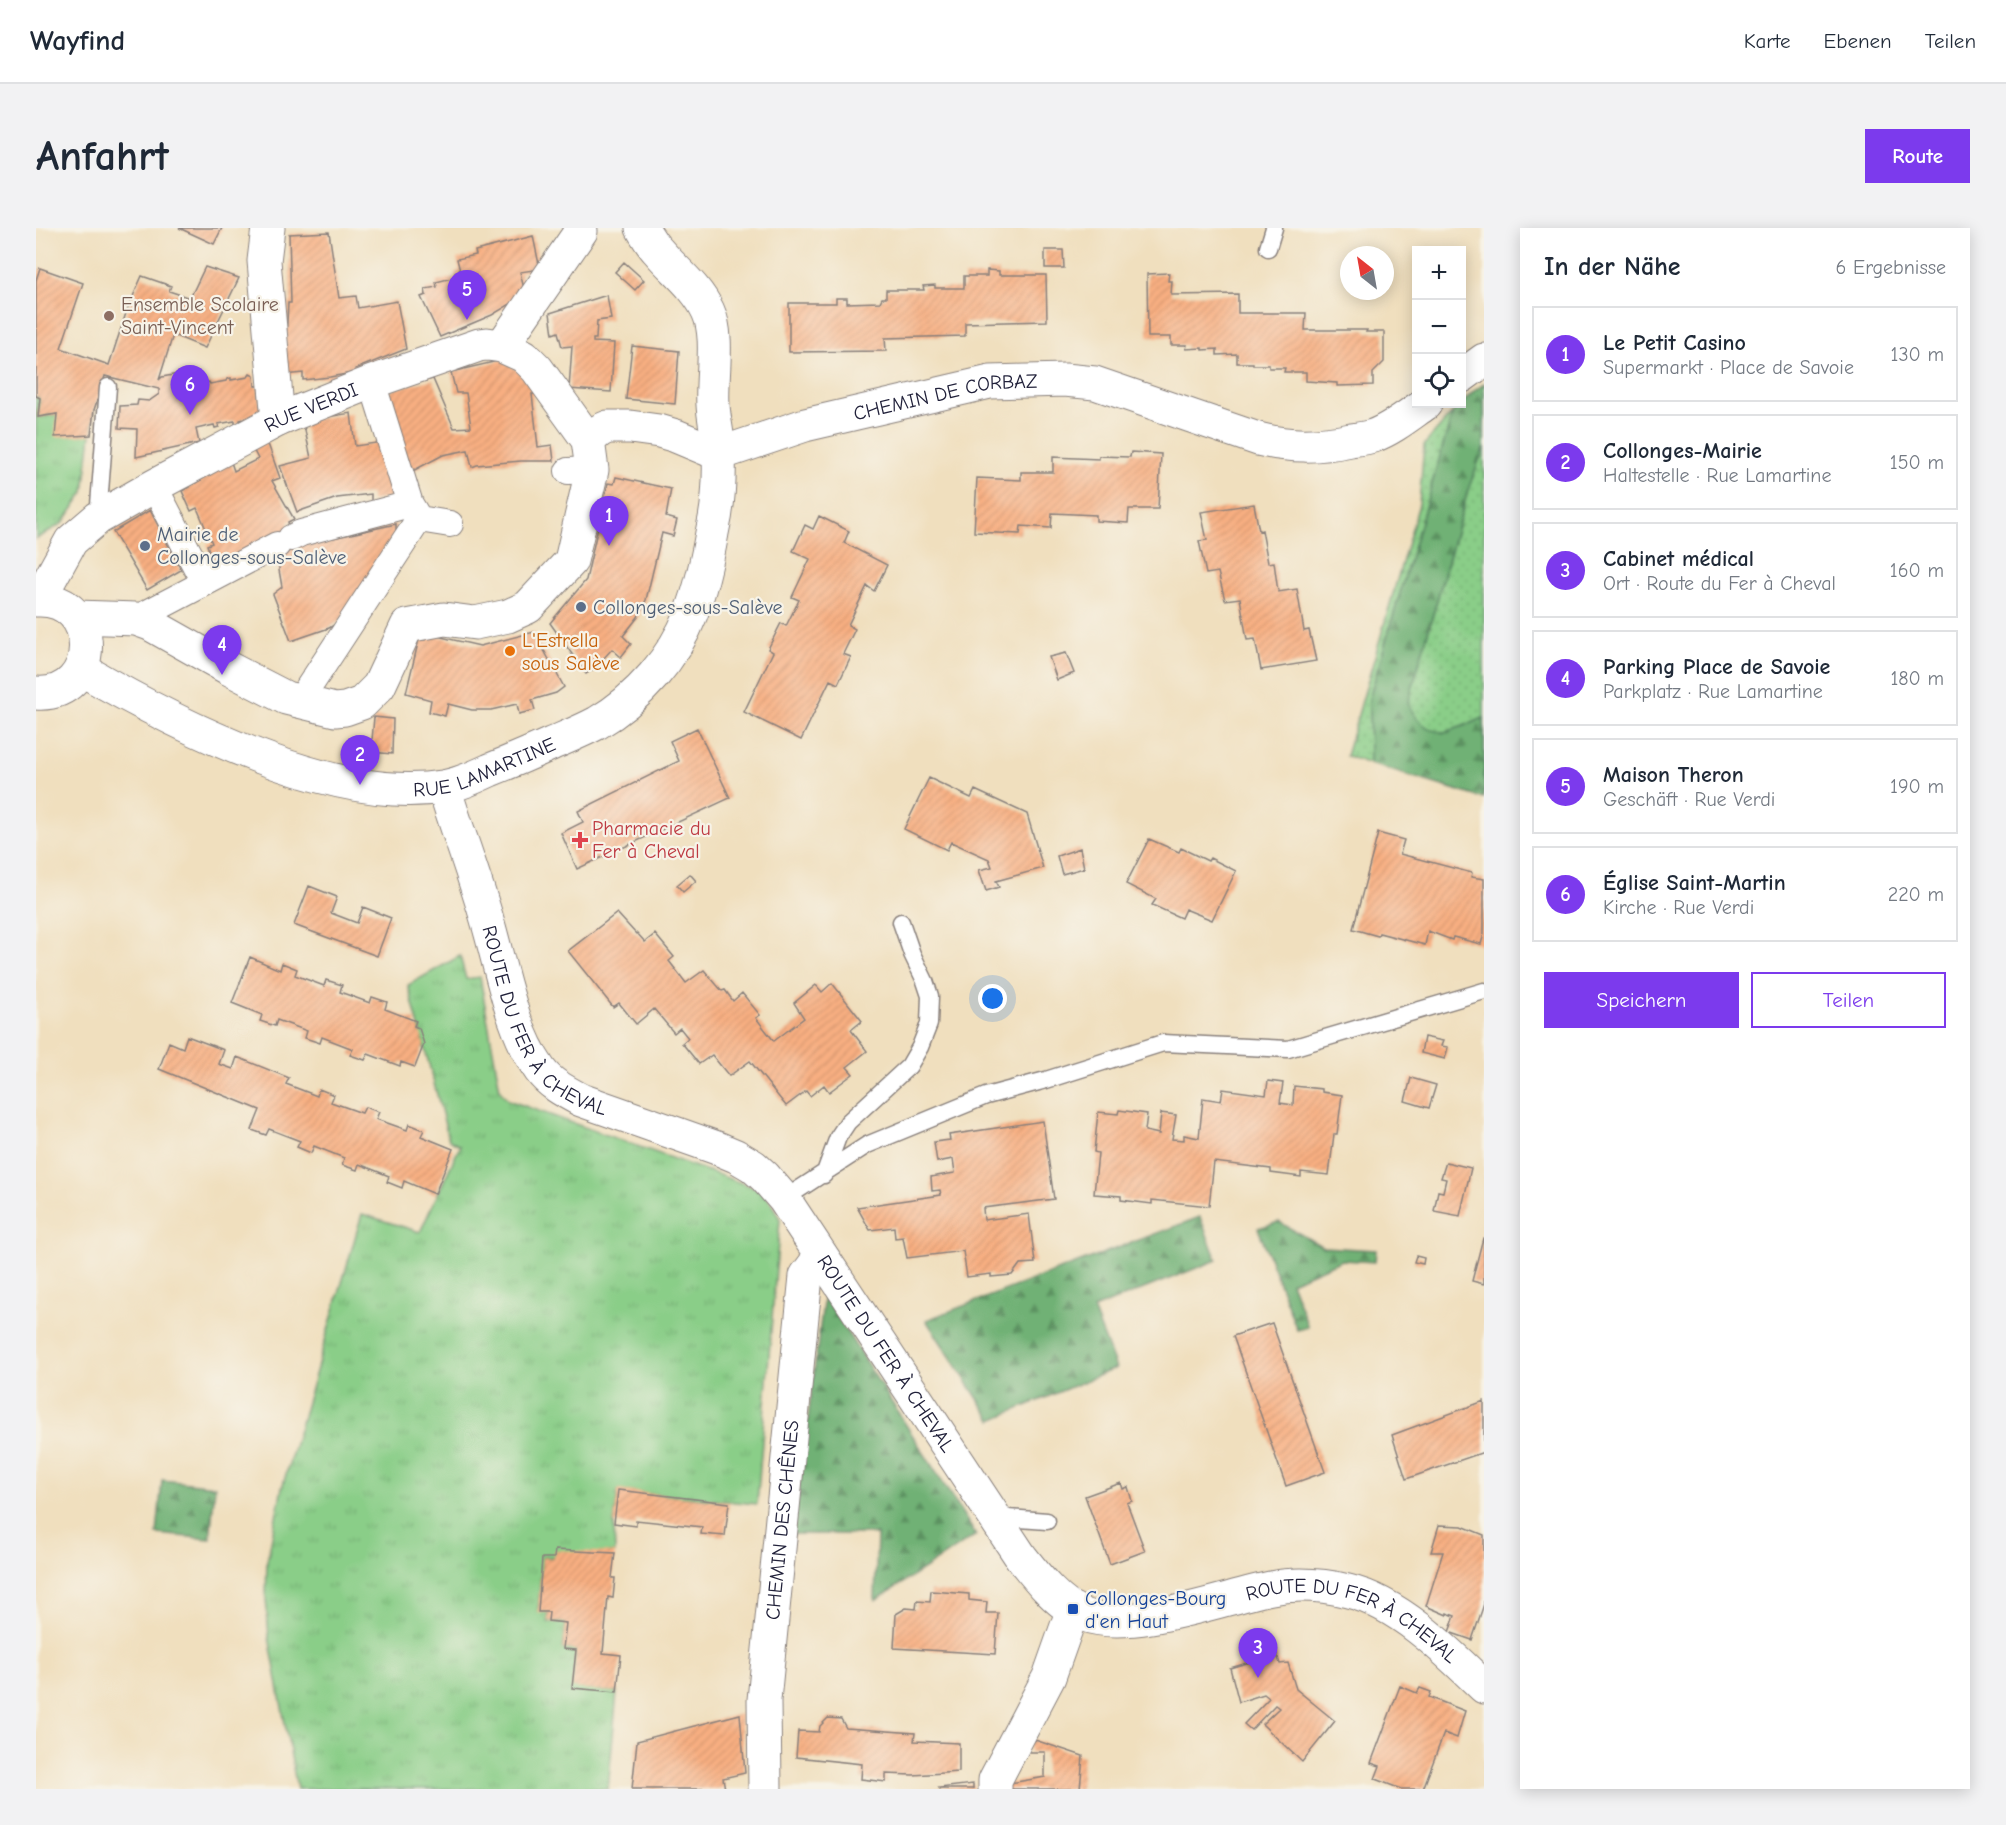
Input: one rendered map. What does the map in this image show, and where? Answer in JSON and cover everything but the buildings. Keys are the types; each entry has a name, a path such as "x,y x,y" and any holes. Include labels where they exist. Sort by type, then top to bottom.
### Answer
{"street":[{"path":"268,228 264,261 278,420"},
{"name":"RUE LAMARTINE","path":"81,669 211,737 326,777 376,788 444,787 537,751 598,722 623,704 657,671 690,616 704,574 719,494 719,453 713,405 712,325 708,312 694,287 655,249 642,228"},
{"path":"581,231 502,346 524,356 537,369 582,460"},
{"name":"RUE VERDI","path":"38,599 71,541 98,518 154,486 278,420 372,382 478,345 502,346"},
{"path":"1466,373 1484,360"},
{"name":"CHEMIN DE CORBAZ","path":"719,453 805,425 990,382 1065,380 1095,383 1258,439 1296,446 1317,446 1373,436 1419,408"},
{"path":"299,702 415,512 372,382"},
{"path":"77,617 136,619 150,624 286,698 325,709 345,709 362,703 379,686 407,626 418,619 444,619 475,623 508,616 528,607 571,561 582,460 601,430 608,427 630,427 659,431 719,453"},
{"path":"154,486 204,582"},
{"path":"136,619 301,533 415,512 450,524"},
{"path":"36,693 53,692 74,679 81,669 87,648 77,617 60,604 38,599"},
{"name":"ROUTE DU FER À CHEVAL","path":"444,787 480,896 521,1034 541,1071 550,1081 581,1100 717,1148 753,1166 765,1177 784,1199 994,1517 1036,1576 1073,1609 1092,1618 1132,1619 1177,1612 1272,1588 1309,1585 1349,1591 1374,1601 1410,1623 1437,1643 1484,1688"},
{"name":"CHEMIN DES CHÊNES","path":"765,1789 764,1700 806,1276 821,1256"},
{"path":"995,1789 994,1780 1049,1677 1073,1609"}],"lane":[{"path":"1268,249 1274,228"},
{"path":"98,518 108,387"},
{"path":"824,1175 838,1137 849,1122 909,1066 929,1024 930,996 926,981 912,954 901,922"},
{"path":"784,1199 867,1145 986,1096 1046,1080 1163,1043 1288,1049 1484,992"},
{"path":"994,1517 1047,1521"}],"green space":[{"path":"1484,384 1484,798 1383,767 1408,703 1468,490"},
{"path":"1484,384 1484,447 1468,490 1408,703 1421,723 1437,731 1451,730 1484,718 1484,794 1482,798 1370,764 1369,699 1453,412 1457,408 1466,408 1466,399"},
{"path":"36,396 40,398 38,417 94,410 84,492 63,523 36,539"},
{"path":"1453,412 1369,699 1370,764 1346,756 1419,504 1424,445"},
{"path":"460,956 466,979 480,977 500,1090 508,1100 764,1191 780,1219 757,1504 618,1491 614,1523 615,1553 542,1558 538,1611 549,1612 548,1622 566,1623 563,1649 576,1650 573,1687 617,1692 608,1789 297,1789 269,1637 266,1598 267,1561 282,1488 362,1214 420,1232 460,1146 449,1140 408,985"},
{"path":"1200,1217 1217,1260 1093,1309 1116,1368 992,1420 926,1320"},
{"path":"1279,1222 1323,1247 1376,1250 1375,1262 1342,1260 1291,1282 1308,1327 1297,1330 1258,1228"},
{"path":"824,1296 976,1535 875,1601 877,1534 793,1534"},
{"path":"162,1480 215,1486 210,1539 157,1534"}],"place":[{"name":"Ensemble Scolaire Saint-Vincent","path":"109,316"},
{"name":"Maison Theron","path":"467,320"},
{"name":"Église Saint-Martin","path":"190,415"},
{"name":"Mairie de Collonges-sous-Salève","path":"145,546"},
{"name":"Le Petit Casino","path":"609,546"},
{"name":"Collonges-sous-Salève","path":"581,607"},
{"name":"L'Estrella sous Salève","path":"510,651"},
{"name":"Parking Place de Savoie","path":"222,675"},
{"name":"Collonges-Mairie","path":"360,785"},
{"name":"Pharmacie du Fer à Cheval","path":"580,840"},
{"name":"Collonges-Bourg d'en Haut","path":"1073,1609"},
{"name":"Cabinet médical","path":"1258,1678"}]}
